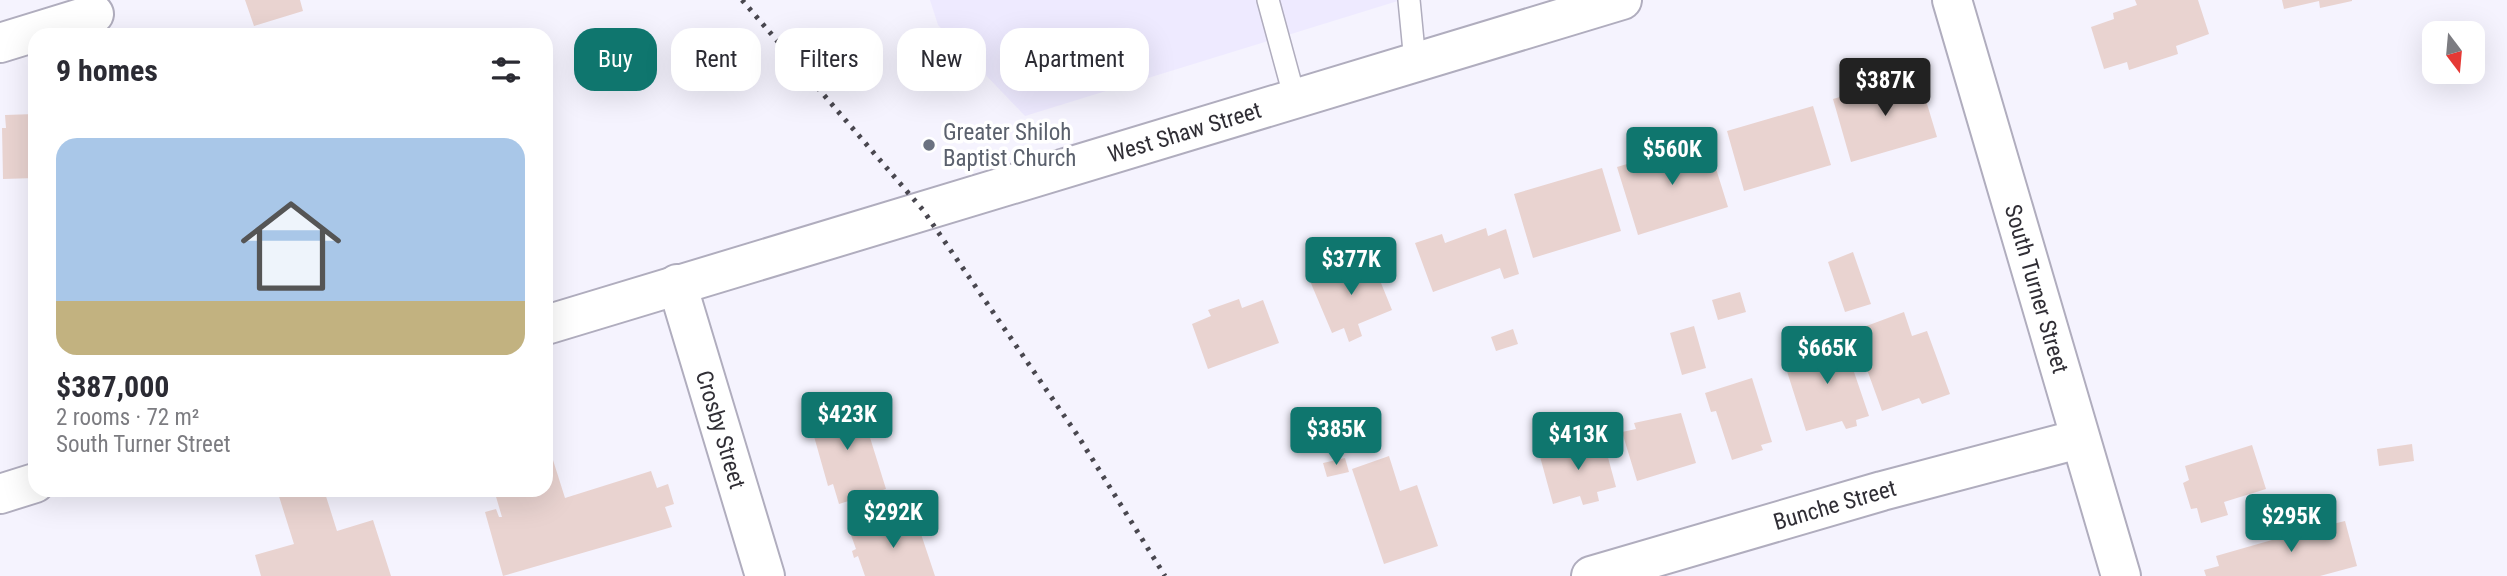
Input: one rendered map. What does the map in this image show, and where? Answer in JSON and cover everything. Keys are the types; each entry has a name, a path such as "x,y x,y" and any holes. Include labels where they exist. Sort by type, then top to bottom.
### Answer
{"street":[{"name":"West Shaw Street","path":"553,323 1622,0"},
{"name":"South Turner Street","path":"1952,0 2121,576"},
{"path":"49,28 94,14"},
{"path":"0,43 28,34"},
{"name":"Crosby Street","path":"677,285 765,576"},
{"name":"Bunche Street","path":"1591,576 1882,491 2079,439"},
{"path":"0,494 28,485"}],"lane":[{"path":"1268,0 1295,99"},
{"path":"1409,0 1415,62"}],"shaded area":[{"path":"930,0 1401,0 1149,78 1149,28 1000,28 1000,90 986,75 986,28 941,28"},
{"path":"1001,91 1106,91 1025,116"}],"building":[{"path":"245,0 300,0 303,11 254,26"},
{"path":"2135,0 2198,0 2209,34 2176,46 2178,54 2129,70 2127,62 2104,69 2091,27 2114,19 2113,13 2137,5"},
{"path":"2282,0 2352,1 2320,8 2319,1 2284,9"},
{"path":"1918,74 1937,137 1851,162 1833,99"},
{"path":"1813,106 1831,165 1744,191 1727,131"},
{"path":"28,114 28,178 3,179 2,128 6,128 5,115"},
{"path":"1707,140 1728,207 1638,235 1617,167"},
{"path":"1602,168 1621,231 1533,258 1514,194"},
{"path":"1486,228 1488,236 1506,229 1519,274 1504,279 1500,268 1433,292 1415,243 1442,234 1445,243"},
{"path":"1853,252 1871,304 1845,312 1828,262"},
{"path":"1370,256 1392,310 1358,324 1362,336 1349,342 1344,328 1332,333 1310,281"},
{"path":"1740,292 1746,312 1718,320 1712,300"},
{"path":"1239,299 1242,308 1263,300 1279,343 1208,369 1192,324 1211,316 1208,310"},
{"path":"1904,312 1912,336 1927,331 1950,394 1922,404 1919,398 1882,411 1853,331"},
{"path":"1694,326 1706,368 1682,375 1670,333"},
{"path":"1513,329 1518,344 1496,351 1491,337"},
{"path":"1842,337 1846,349 1850,347 1857,370 1854,372 1869,416 1856,420 1857,426 1846,429 1842,421 1806,431 1784,362 1815,354 1813,345"},
{"path":"1752,378 1772,442 1761,445 1763,450 1732,460 1716,411 1711,412 1705,393"},
{"path":"858,399 886,489 839,504 833,484 828,486 808,415"},
{"path":"1681,413 1696,463 1637,481 1622,432 1636,429 1634,423"},
{"path":"1603,439 1616,487 1597,492 1599,501 1583,505 1580,496 1553,504 1539,453 1575,442 1576,446"},
{"path":"2412,444 2414,461 2379,466 2377,449"},
{"path":"2252,445 2266,489 2224,502 2228,515 2201,523 2197,508 2191,509 2183,483 2189,480 2185,466"},
{"path":"1389,456 1400,491 1417,485 1438,546 1384,564 1352,469"},
{"path":"1345,458 1349,472 1327,477 1323,463"},
{"path":"553,460 565,498 651,471 657,488 668,484 674,504 665,507 672,527 503,576 485,512 496,509 499,517 502,517 496,497 553,497"},
{"path":"279,497 326,497 337,531 373,520 391,576 261,576 255,555 294,544"},
{"path":"914,513 935,576 865,576 858,556 854,558 852,551 856,549 851,535"},
{"path":"2345,521 2357,566 2320,576 2206,576 2204,570 2219,566 2216,556 2272,540 2268,527 2289,522 2292,534"}],"railway":[{"path":"742,0 923,210 1078,436 1165,576"}],"place":[{"name":"Greater Shiloh Baptist Church","path":"929,145"}]}
